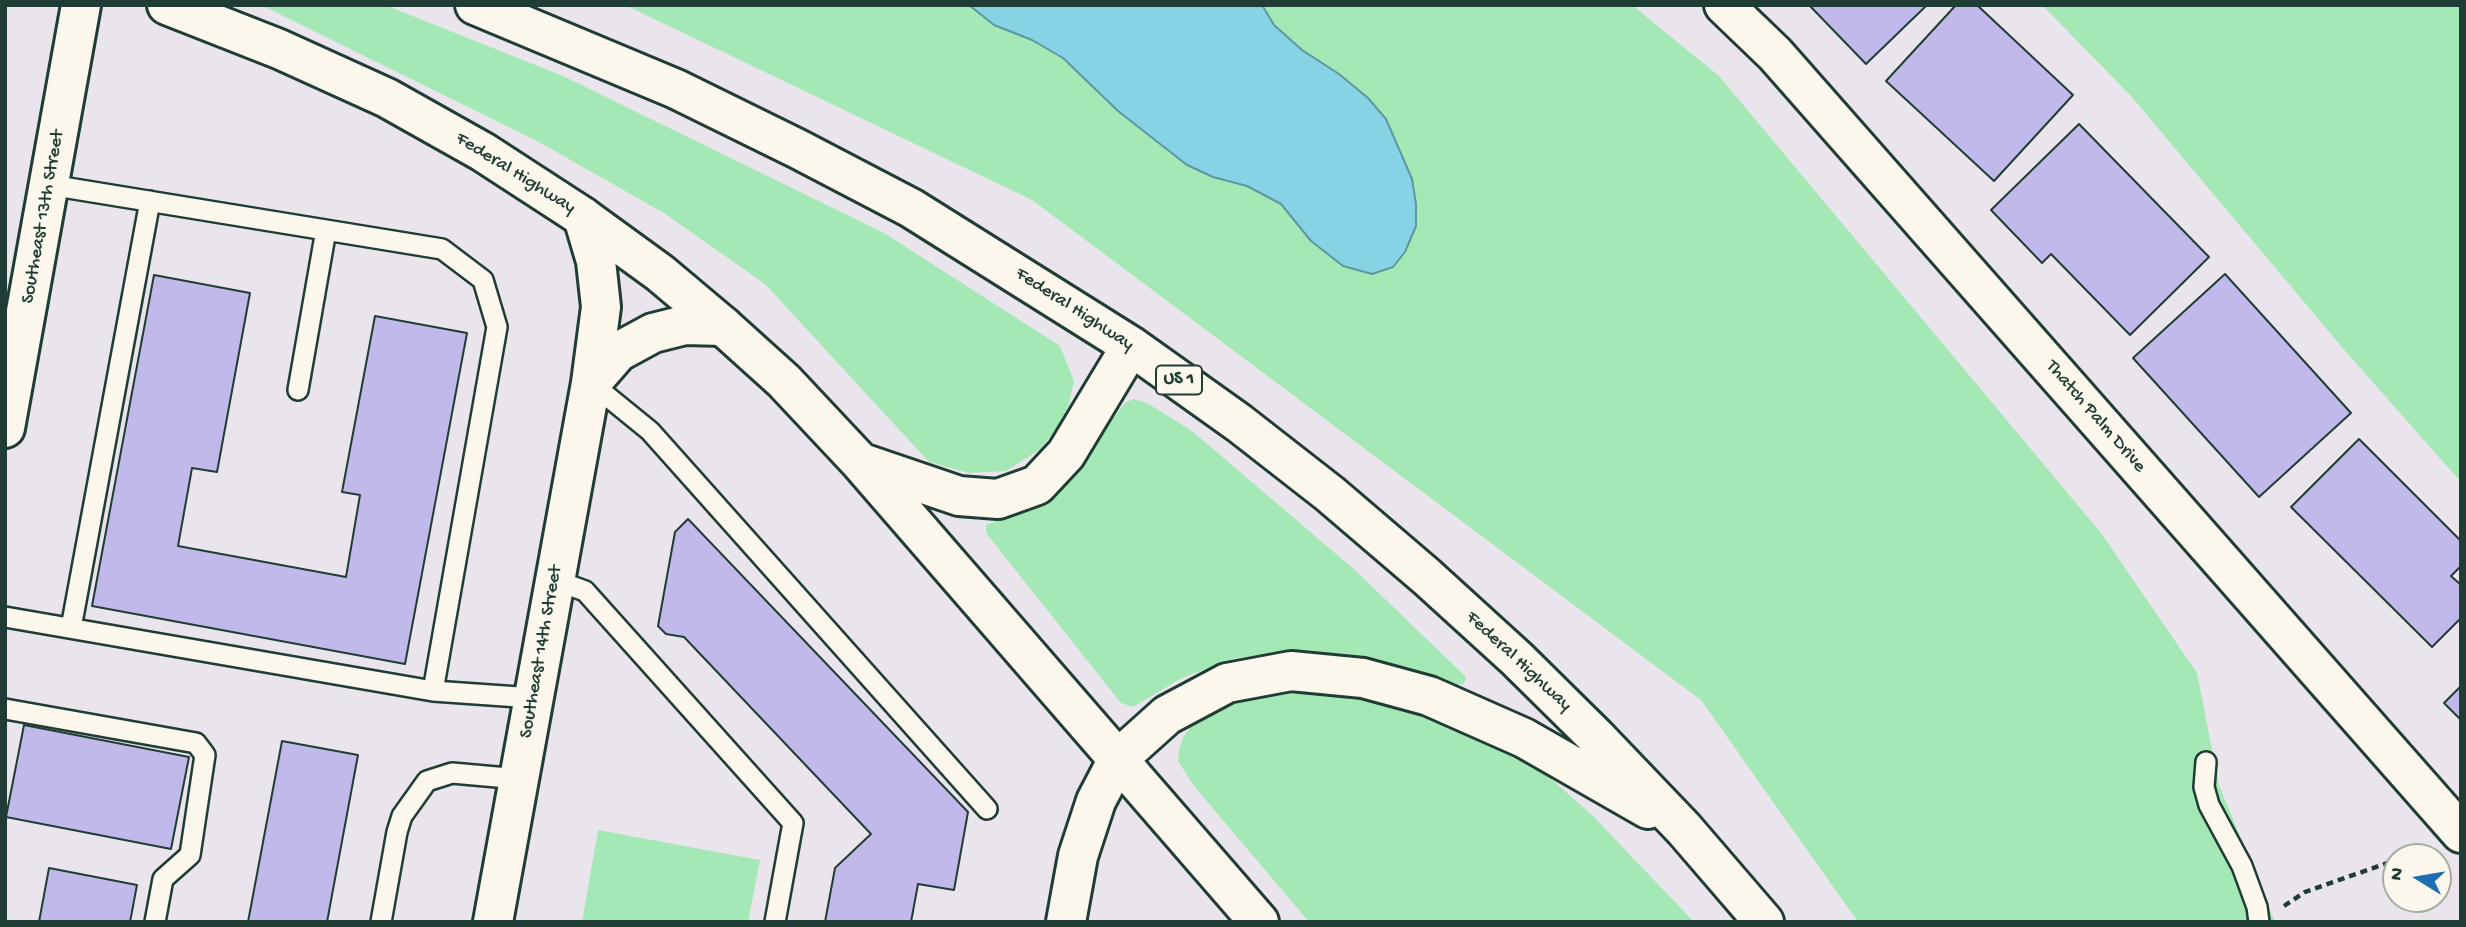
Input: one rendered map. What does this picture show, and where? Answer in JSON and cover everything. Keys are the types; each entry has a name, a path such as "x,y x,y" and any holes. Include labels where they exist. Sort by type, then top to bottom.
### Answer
{"main road":[{"name":"Southeast 13th Street","path":"5,428 81,5"},
{"name":"Federal Highway","path":"167,5 279,49 387,98 483,152 583,217 660,273 784,381 860,462 1259,922"},
{"name":"Federal Highway","path":"475,5 676,89 821,161 911,208 1131,346 1249,431 1427,577 1566,707 1684,829 1764,922"},
{"name":"Thatch Palm Drive","path":"1724,5 1775,54 2461,834"},
{"name":"Southeast 14th Street","path":"493,922 591,383 601,307 596,261 583,217"},
{"path":"591,383 618,352 653,333 685,325 723,326"},
{"path":"860,462 959,496 998,499 1038,485 1066,454 1131,346"},
{"path":"1066,922 1078,856 1096,801 1118,759 1167,715 1227,683 1291,671 1363,678 1429,696 1524,738 1684,829"}],"lane":[{"path":"50,185 442,249 483,280 497,327 433,691"},
{"path":"71,628 150,201"},
{"path":"298,390 326,230"},
{"path":"591,383 650,431 987,809"},
{"path":"555,580 585,591 793,823 775,922"},
{"path":"5,617 433,691 533,698"},
{"path":"5,709 196,743 205,755 190,855 163,879 155,922"},
{"path":"2206,762 2204,788 2209,805 2242,866 2257,907 2259,922"},
{"path":"381,922 402,816 427,781 452,773 519,779"}],"path":[{"path":"2283,907 2305,892 2382,865"}],"green space":[{"path":"261,5 385,5 563,76 884,233 1060,346 1074,381 1069,404 1057,429 1039,450 1006,471 969,473 929,462 765,284 664,213 537,141"},
{"path":"625,5 1632,5 1719,76 2101,533 2197,673 2219,785 2275,922 1858,922 1701,700 1032,200"},
{"path":"2042,5 2461,5 2461,482 2346,352 2131,96"},
{"path":"1133,399 1147,403 1192,431 1356,571 1466,677 1464,684 1455,685 1352,656 1279,653 1235,658 1182,678 1133,707 1121,703 986,533 986,525 1008,517 1037,501 1068,477 1125,403"},
{"path":"1313,690 1383,696 1437,715 1541,770 1592,815 1694,922 1309,922 1194,786 1178,761 1184,736 1195,721 1234,700"},
{"path":"598,830 760,860 748,922 582,922"}],"water":[{"path":"969,5 1262,5 1274,25 1302,50 1339,74 1368,98 1386,119 1412,179 1416,204 1416,226 1405,252 1393,267 1372,274 1343,266 1311,241 1281,204 1247,186 1213,177 1187,165 1118,111 1063,58 1032,40 994,25"}],"building":[{"path":"1809,5 1927,5 1866,64"},
{"path":"1956,5 1977,5 2073,95 1994,181 1886,81"},
{"path":"2079,124 2209,257 2130,335 2051,254 2042,263 1991,210"},
{"path":"2225,274 2351,413 2259,497 2133,358"},
{"path":"154,275 250,293 217,472 192,468 178,546 346,577 360,495 342,492 375,316 467,333 405,664 92,606"},
{"path":"2359,439 2461,541 2461,566 2451,576 2461,585 2461,618 2432,647 2291,507"},
{"path":"688,519 968,812 954,890 918,884 911,922 825,922 835,868 871,834 684,637 666,634 658,626 675,532"},
{"path":"2461,686 2461,720 2444,703"},
{"path":"24,725 189,757 171,849 6,817"},
{"path":"282,741 358,755 327,922 248,922"},
{"path":"49,868 137,885 130,922 39,922"}]}
